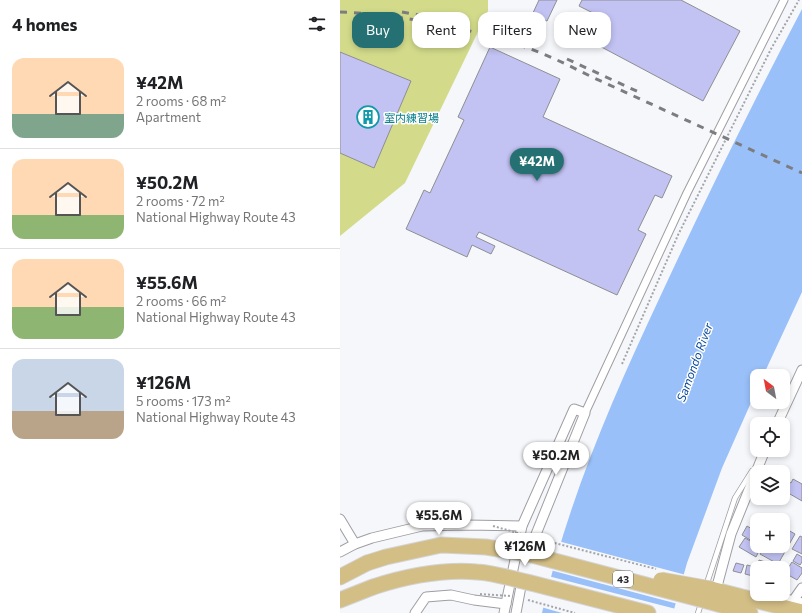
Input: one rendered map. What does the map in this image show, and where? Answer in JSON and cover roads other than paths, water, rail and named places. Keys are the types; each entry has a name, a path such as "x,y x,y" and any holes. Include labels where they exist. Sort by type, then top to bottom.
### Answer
{"highway":[{"path":"340,577 367,563 386,557 441,545 486,547 528,554 708,598 750,613"},
{"name":"43","path":"340,600 398,579 429,573 476,572 494,574 648,613"},
{"path":"708,598 796,606"}],"street":[{"path":"528,554 585,413 687,193 784,0"},
{"path":"780,417 802,370"},
{"path":"415,613 426,597 450,595 507,604 524,531 574,409 585,413"},
{"path":"708,598 731,534 762,457"},
{"path":"340,520 355,544"},
{"path":"340,552 355,544 387,534 422,526 493,526 524,531"},
{"path":"516,613 522,581"},
{"path":"783,601 796,606 802,588"}],"lane":[{"path":"708,598 710,570 735,498 761,457"}],"water":[{"name":"Samondo River","path":"802,9 802,292 766,369 750,369 750,405 722,468 687,563 673,613 542,613 564,532 592,452 608,413 660,297 765,80"}],"railway":[{"path":"340,12 387,16 434,23 525,47 559,61 802,173"},
{"path":"404,12 412,14"},
{"path":"567,59 643,94"}],"place":[{"name":"室内練習場","path":"368,117"}]}
